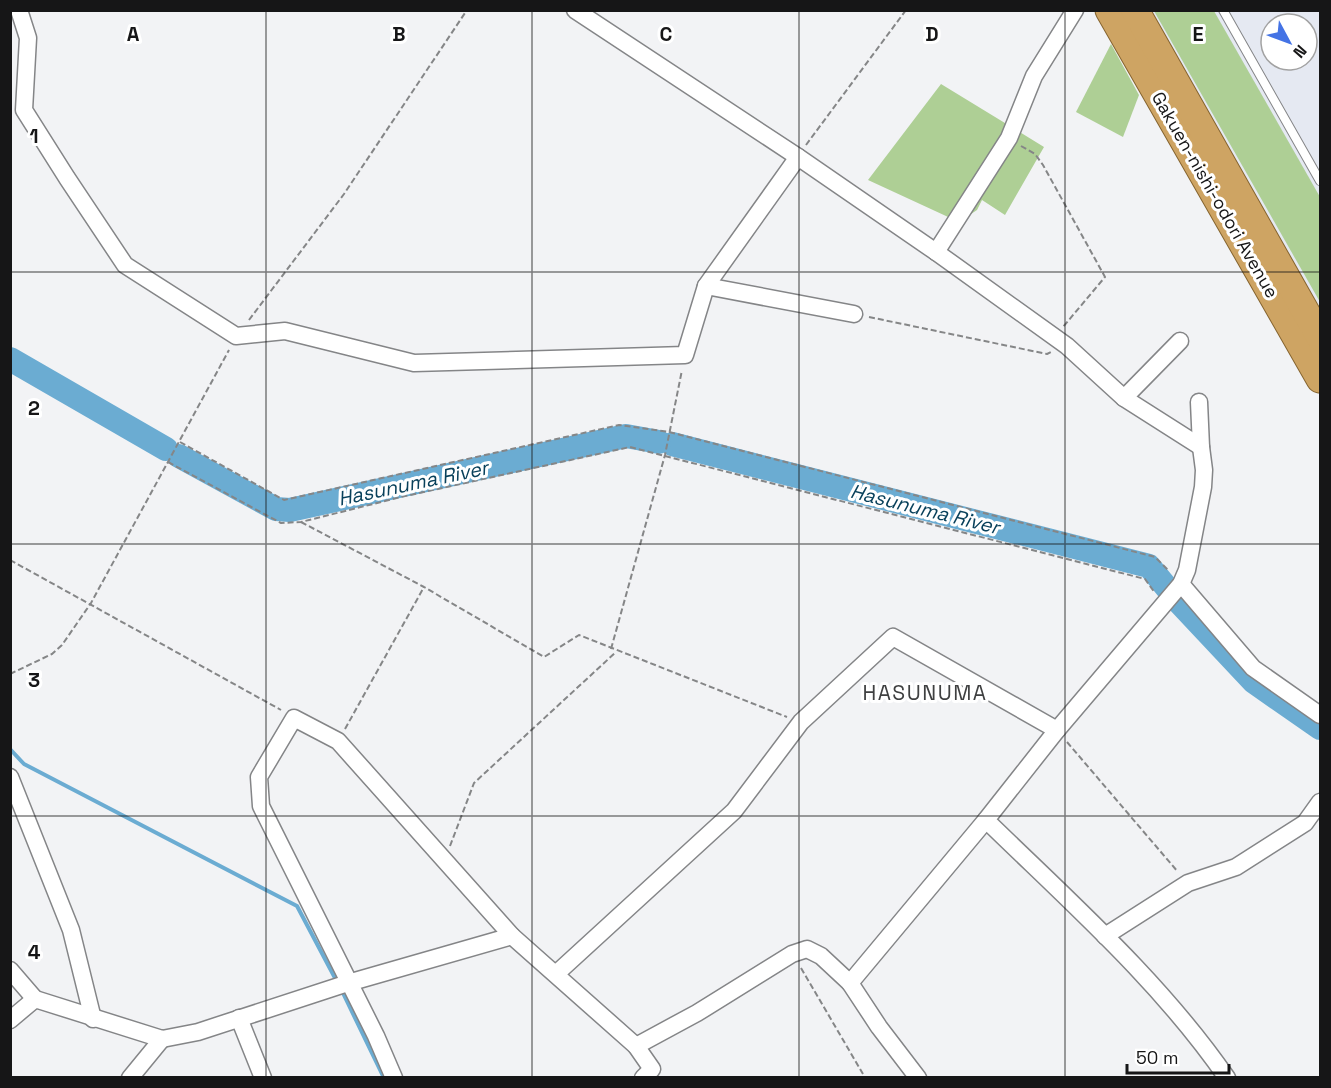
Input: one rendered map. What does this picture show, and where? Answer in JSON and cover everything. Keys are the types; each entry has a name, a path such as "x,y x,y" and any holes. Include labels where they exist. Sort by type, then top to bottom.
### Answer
{"highway":[{"name":"Gakuen-nishi-odori Avenue","path":"1109,10 1320,379"},
{"name":"Gakuen-nishi-odori Avenue","path":"1135,10 1320,337"}],"street":[{"path":"19,10 28,38 24,110 73,187 125,265 236,336 285,331 414,363 685,355 706,286 798,157"},
{"path":"575,10 798,157 936,252 1061,341 1124,398 1201,447"},
{"path":"936,252 1009,138 1034,76 1075,10"},
{"path":"706,286 855,314"},
{"path":"1124,398 1180,341"},
{"path":"850,983 986,820 1057,730 1181,584 1187,570 1203,488 1204,470 1199,402"},
{"path":"1181,584 1253,668 1320,715"},
{"path":"557,973 734,811 801,722 893,637 1057,730"},
{"path":"394,1077 376,1036 261,806 259,777 294,718 338,741 512,936 557,973 636,1046 652,1069 643,1077"},
{"path":"10,777 71,930 93,1019"},
{"path":"1105,936 1188,883 1236,867 1305,823 1320,802"},
{"path":"986,820 1105,936 1204,1044 1227,1077"},
{"path":"10,970 35,999 162,1040 198,1032 348,983 512,936"},
{"path":"636,1046 697,1013 792,954 807,949 850,983 879,1027 918,1077"},
{"path":"10,1020 35,999"},
{"path":"239,1018 263,1077"},
{"path":"130,1077 162,1040"}],"lane":[{"path":"1224,11 1319,177"}],"path":[{"path":"10,674 52,654 62,645 91,603 236,336 344,194 467,10"},
{"path":"798,157 906,10"},
{"path":"855,314 1047,354 1061,341 1105,277 1043,165 1035,154 1009,138"},
{"path":"610,650 665,455 685,355"},
{"path":"180,442 284,500 619,425 669,432 1155,557 1181,584"},
{"path":"168,462 281,523 301,522 401,497 630,447 1144,579 1164,604"},
{"path":"301,522 424,587 544,657 579,636 610,650 801,722"},
{"path":"10,560 91,603 294,718"},
{"path":"338,741 424,587"},
{"path":"445,860 474,783 616,652"},
{"path":"1057,730 1188,883"},
{"path":"792,954 863,1074"}],"shaded area":[{"path":"1150,11 1320,11 1320,308"}],"green space":[{"path":"1154,11 1214,11 1320,197 1320,302"},
{"path":"1111,44 1139,95 1123,137 1076,112"},
{"path":"941,84 1044,147 1005,215 982,200 977,210 959,222 868,180"}],"waterway":[{"name":"Hasunuma River","path":"10,359 166,449"},
{"name":"Hasunuma River","path":"179,456 276,509 290,510 626,436 659,442"},
{"name":"Hasunuma River","path":"672,444 1149,566 1167,588"},
{"name":"Hasunuma River","path":"1177,600 1254,682 1320,728"},
{"path":"10,749 24,764 297,906 335,978"},
{"path":"343,993 384,1078"}],"district":[{"name":"HASUNUMA","path":"925,693"}]}
